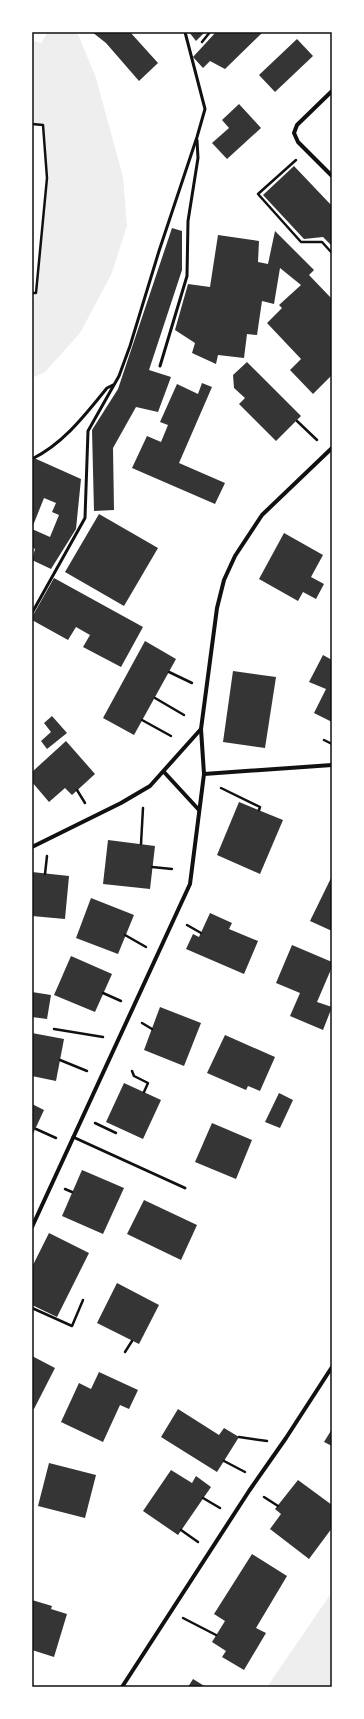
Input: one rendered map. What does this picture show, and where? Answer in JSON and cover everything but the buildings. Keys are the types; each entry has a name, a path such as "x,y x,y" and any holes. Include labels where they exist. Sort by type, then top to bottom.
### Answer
{"street":[{"path":"332,91 297,125 294,133 298,142 332,176"},
{"path":"32,1227 190,884 204,774 201,729 217,608 224,580 235,556 262,515 332,448"},
{"path":"32,846 121,803 150,786 201,729"},
{"path":"204,774 332,765"},
{"path":"164,772 199,810"},
{"path":"122,1687 249,1491 286,1438 332,1367"}],"lane":[{"path":"32,613 85,518 88,431 119,376 130,346 205,108 185,32"},
{"path":"160,366 186,276 188,221 198,158 197,137"},
{"path":"32,459 60,441 81,420 107,388 114,384"},
{"path":"73,1137 185,1188"}],"path":[{"path":"32,124 44,126 47,178 36,293 32,293"},
{"path":"299,157 258,194 301,242 322,242 332,253"},
{"path":"297,421 316,440"},
{"path":"169,672 194,684"},
{"path":"155,698 184,715"},
{"path":"142,720 171,736"},
{"path":"324,740 332,744"},
{"path":"215,786 260,807 259,810"},
{"path":"77,790 85,803"},
{"path":"141,844 143,805"},
{"path":"45,874 47,851"},
{"path":"152,867 172,869"},
{"path":"186,924 201,933"},
{"path":"125,935 147,947"},
{"path":"104,993 121,1001"},
{"path":"141,1023 152,1028"},
{"path":"54,1029 104,1037"},
{"path":"60,1060 88,1071"},
{"path":"132,1071 134,1076 148,1083 144,1092"},
{"path":"95,1123 116,1133"},
{"path":"36,1128 56,1138"},
{"path":"64,1188 72,1192"},
{"path":"32,1308 72,1326 83,1300"},
{"path":"125,1352 132,1341"},
{"path":"238,1437 267,1441"},
{"path":"224,1461 245,1473"},
{"path":"264,1497 278,1506"},
{"path":"203,1498 220,1509"},
{"path":"181,1530 198,1542"},
{"path":"183,1617 216,1635"}],"shaded area":[{"path":"48,32 77,32 96,78 123,177 127,226 111,275 80,333 45,372 32,378 32,304 36,293 47,178 43,126 32,124 32,40 41,43"},
{"path":"332,1592 332,1687 267,1687"}]}
